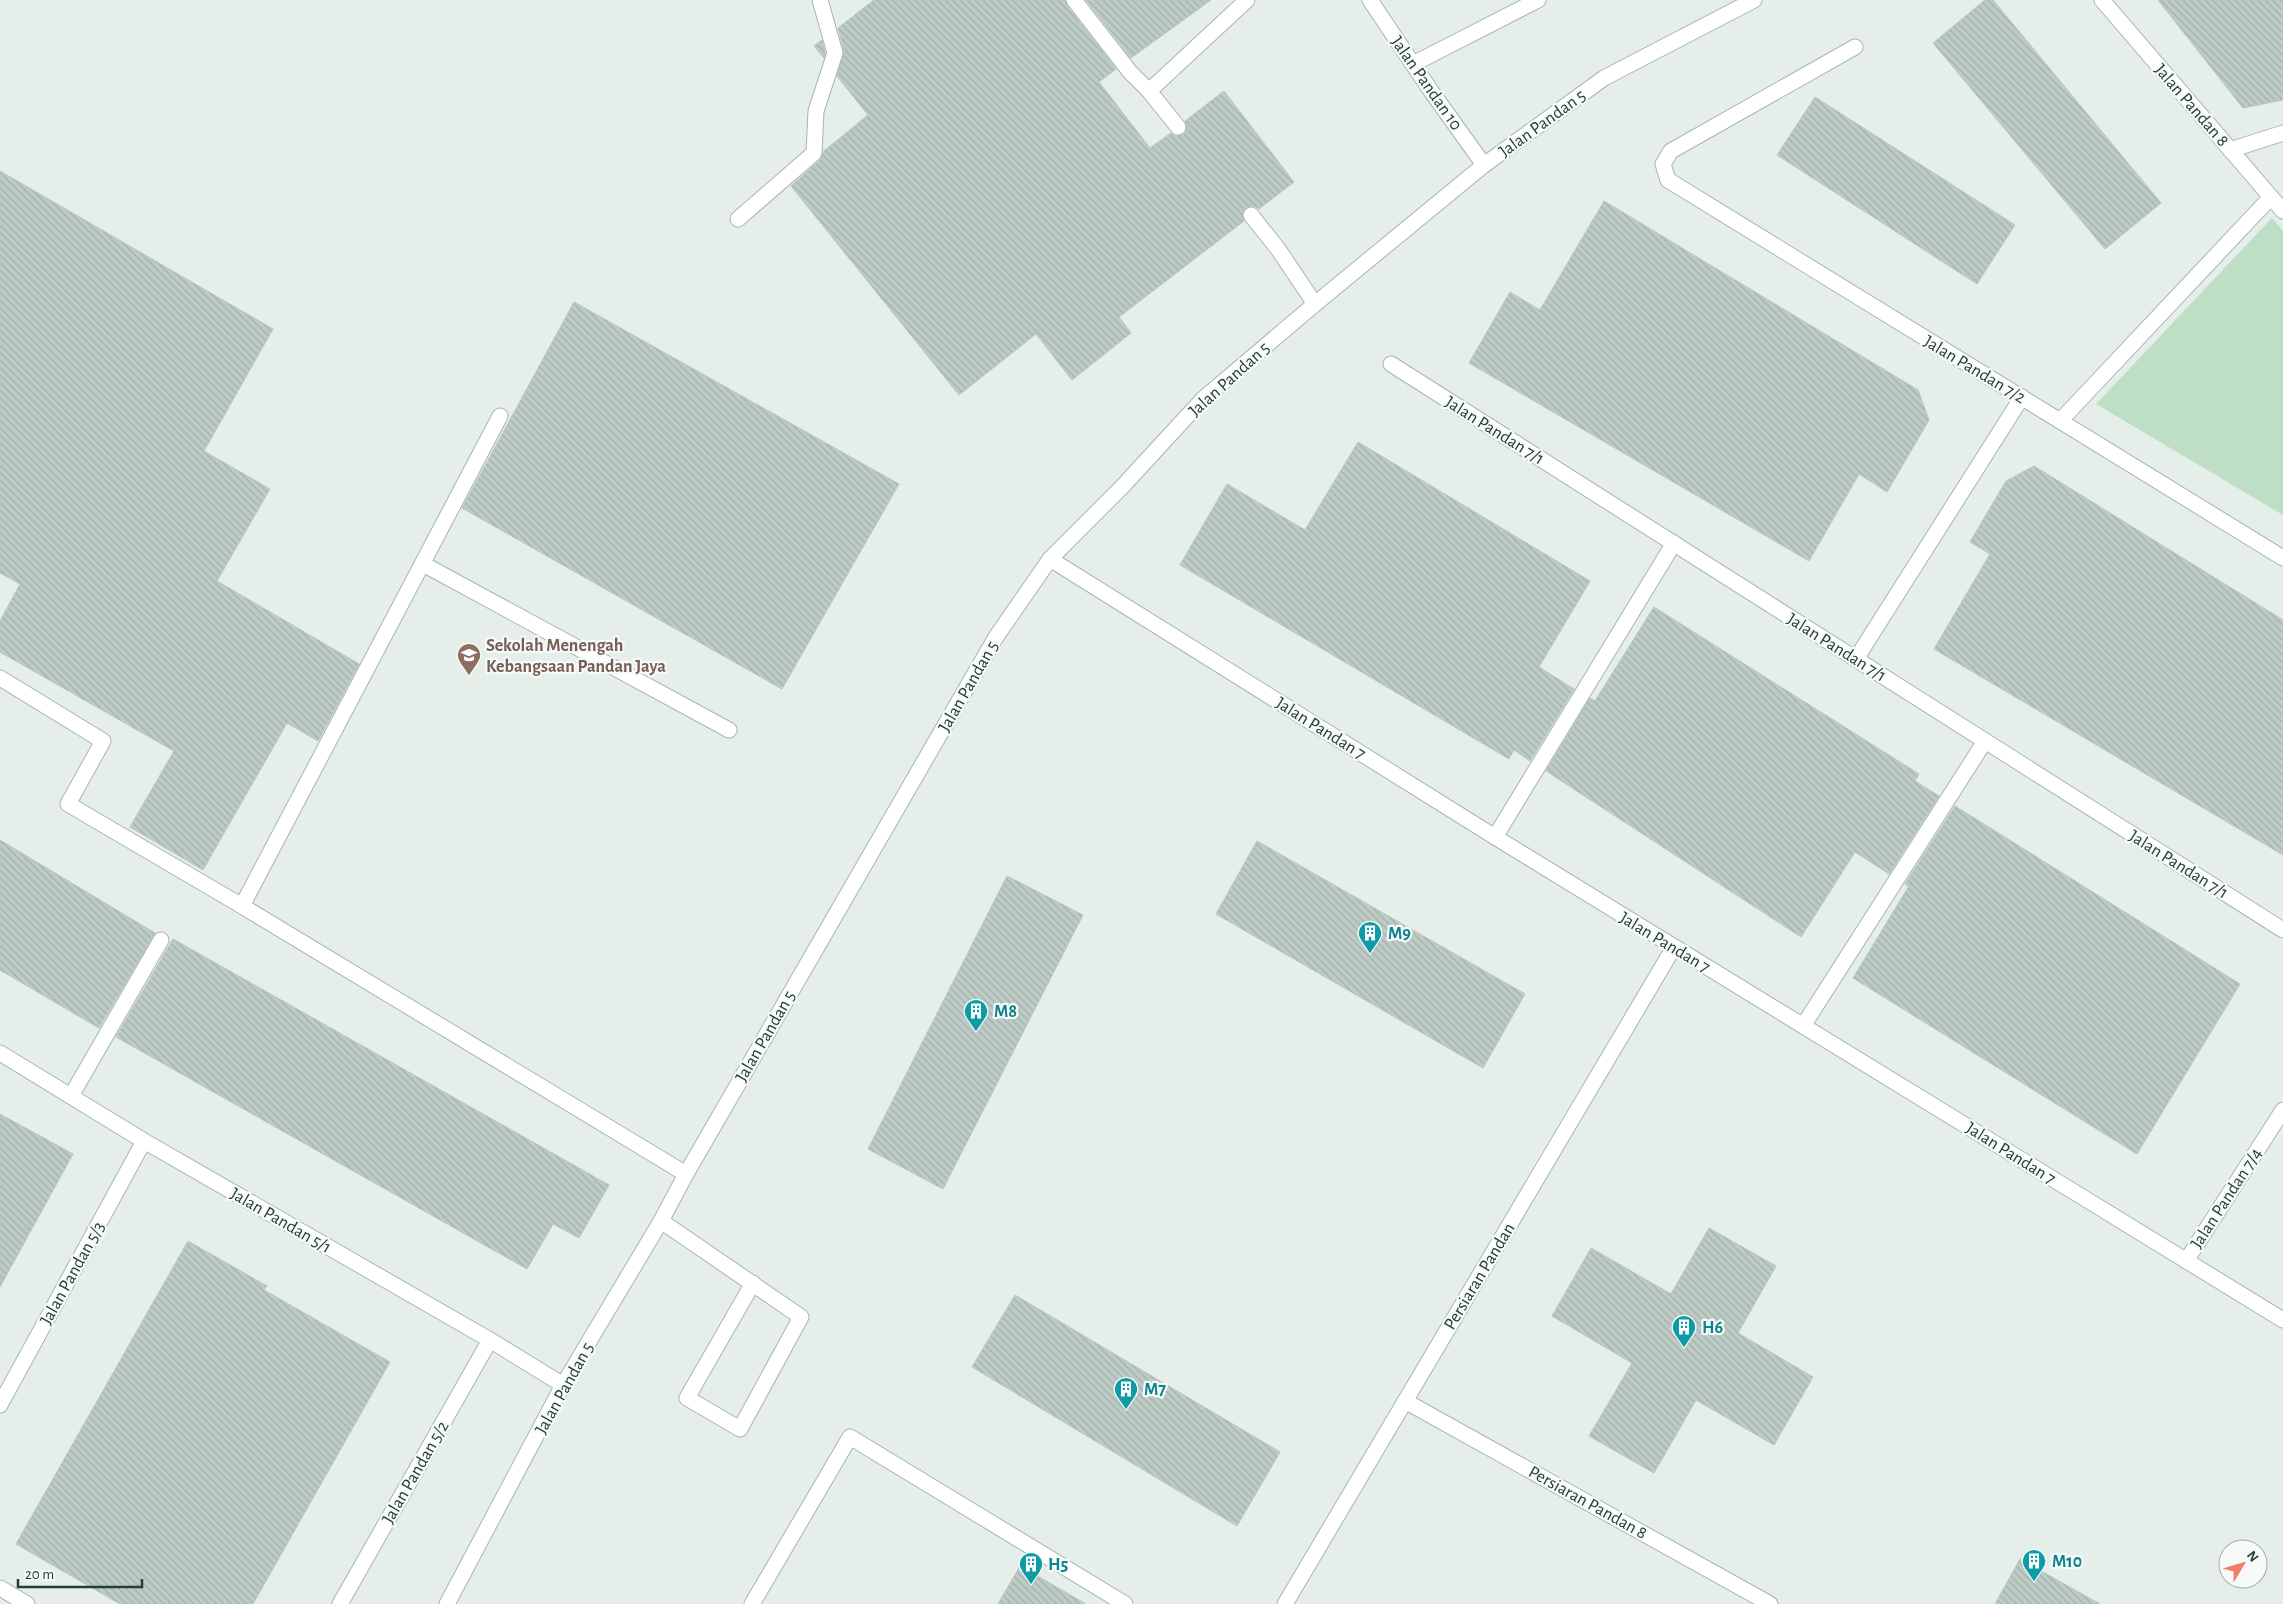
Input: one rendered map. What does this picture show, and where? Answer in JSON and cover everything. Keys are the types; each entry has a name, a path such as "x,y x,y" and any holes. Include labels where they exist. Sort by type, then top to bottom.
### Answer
{"street":[{"path":"738,219 814,153 816,111 835,53 820,0"},
{"path":"1074,0 1130,72 1149,91 1178,127"},
{"path":"1149,91 1247,0"},
{"name":"Jalan Pandan 10","path":"1370,0 1484,165"},
{"path":"1413,64 1538,0"},
{"name":"Jalan Pandan 5","path":"448,1604 563,1385 662,1221 686,1174 996,637 1050,558 1121,488 1203,399 1484,165 1604,78 1754,0"},
{"name":"Jalan Pandan 8","path":"2102,0 2283,210"},
{"name":"Jalan Pandan 7/2","path":"1855,47 1671,151 1663,164 1668,180 2283,558"},
{"path":"2230,150 2283,133"},
{"path":"2060,421 2271,197"},
{"path":"1251,215 1278,249 1315,304"},
{"name":"Jalan Pandan 7/1","path":"1391,364 2283,930"},
{"path":"1856,659 2022,398"},
{"path":"242,906 500,416"},
{"path":"1495,837 1674,543"},
{"name":"Jalan Pandan 7","path":"1050,558 1495,837 2283,1320"},
{"path":"423,564 729,730"},
{"path":"0,678 103,741 68,804 242,906 686,1174"},
{"path":"1803,1026 1985,740"},
{"path":"71,1096 161,940"},
{"name":"Persiaran Pandan","path":"1285,1604 1674,947"},
{"name":"Jalan Pandan 5/1","path":"0,1053 144,1141 490,1340 563,1385"},
{"name":"Jalan Pandan 7/4","path":"2186,1260 2283,1110"},
{"name":"Jalan Pandan 5/3","path":"0,1405 144,1141"},
{"path":"662,1221 752,1283 801,1317 740,1429 687,1398 752,1283"},
{"name":"Jalan Pandan 5/2","path":"340,1604 490,1340"},
{"name":"Persiaran Pandan 8","path":"1405,1401 1770,1604"},
{"path":"752,1604 850,1437 1125,1604"},
{"path":"0,1588 27,1604"}],"green space":[{"path":"2272,218 2283,231 2283,515 2096,404"}],"building":[{"path":"874,0 1065,0 1067,6 1116,69 1099,82 1150,148 1171,133 1175,136 1183,135 1187,130 1185,121 1224,91 1294,182 1259,209 1254,206 1246,207 1242,212 1244,221 1119,317 1131,333 1072,380 1036,334 959,395 791,186 820,160 824,151 868,115 837,76 844,51 838,28"},
{"path":"1086,0 1211,0 1131,58"},
{"path":"1985,0 1993,0 2161,203 2105,249 1933,43"},
{"path":"2158,0 2283,0 2283,100 2243,108"},
{"path":"822,40 825,53 824,58 814,46"},
{"path":"1815,97 2015,225 1977,284 1777,155"},
{"path":"0,171 273,329 204,451 270,489 217,581 359,664 318,741 287,723 203,870 130,827 174,751 0,652 0,621 20,584 0,573"},
{"path":"1604,201 1918,390 1929,420 1887,492 1859,474 1809,561 1469,363 1510,292 1540,310"},
{"path":"574,302 899,484 782,689 462,508"},
{"path":"1358,442 1590,581 1539,667 1574,689 1530,761 1514,750 1509,759 1180,565 1227,484 1305,530"},
{"path":"2034,466 2283,620 2283,855 1934,649 1990,554 1970,542 2006,481"},
{"path":"1654,607 1919,774 1915,781 1939,796 1889,874 1855,852 1801,937 1546,771 1590,698 1595,701"},
{"path":"1955,806 2240,984 2137,1154 1853,978 1909,886 1905,884"},
{"path":"0,840 155,933 99,1028 0,970"},
{"name":"M9","path":"1257,841 1525,994 1483,1068 1216,914"},
{"name":"M8","path":"1007,876 1083,915 943,1189 868,1149"},
{"path":"173,939 609,1185 579,1238 553,1224 527,1269 116,1037"},
{"path":"0,1114 73,1154 0,1287"},
{"name":"H6","path":"1709,1228 1776,1266 1738,1333 1813,1377 1774,1445 1696,1400 1654,1473 1589,1436 1632,1363 1552,1316 1591,1248 1671,1294"},
{"path":"188,1241 267,1286 264,1290 390,1362 253,1604 120,1604 16,1544"},
{"name":"M7","path":"1015,1295 1280,1452 1237,1526 972,1367"},
{"name":"M10","path":"2020,1559 2100,1604 1995,1604"},
{"name":"H5","path":"1020,1566 1086,1604 998,1604"}],"place":[{"name":"Sekolah Menengah Kebangsaan Pandan Jaya","path":"469,676"},
{"name":"M9","path":"1370,954"},
{"name":"M8","path":"976,1032"},
{"name":"H6","path":"1684,1348"},
{"name":"M7","path":"1126,1410"},
{"name":"M10","path":"2034,1582"},
{"name":"H5","path":"1031,1585"}]}
